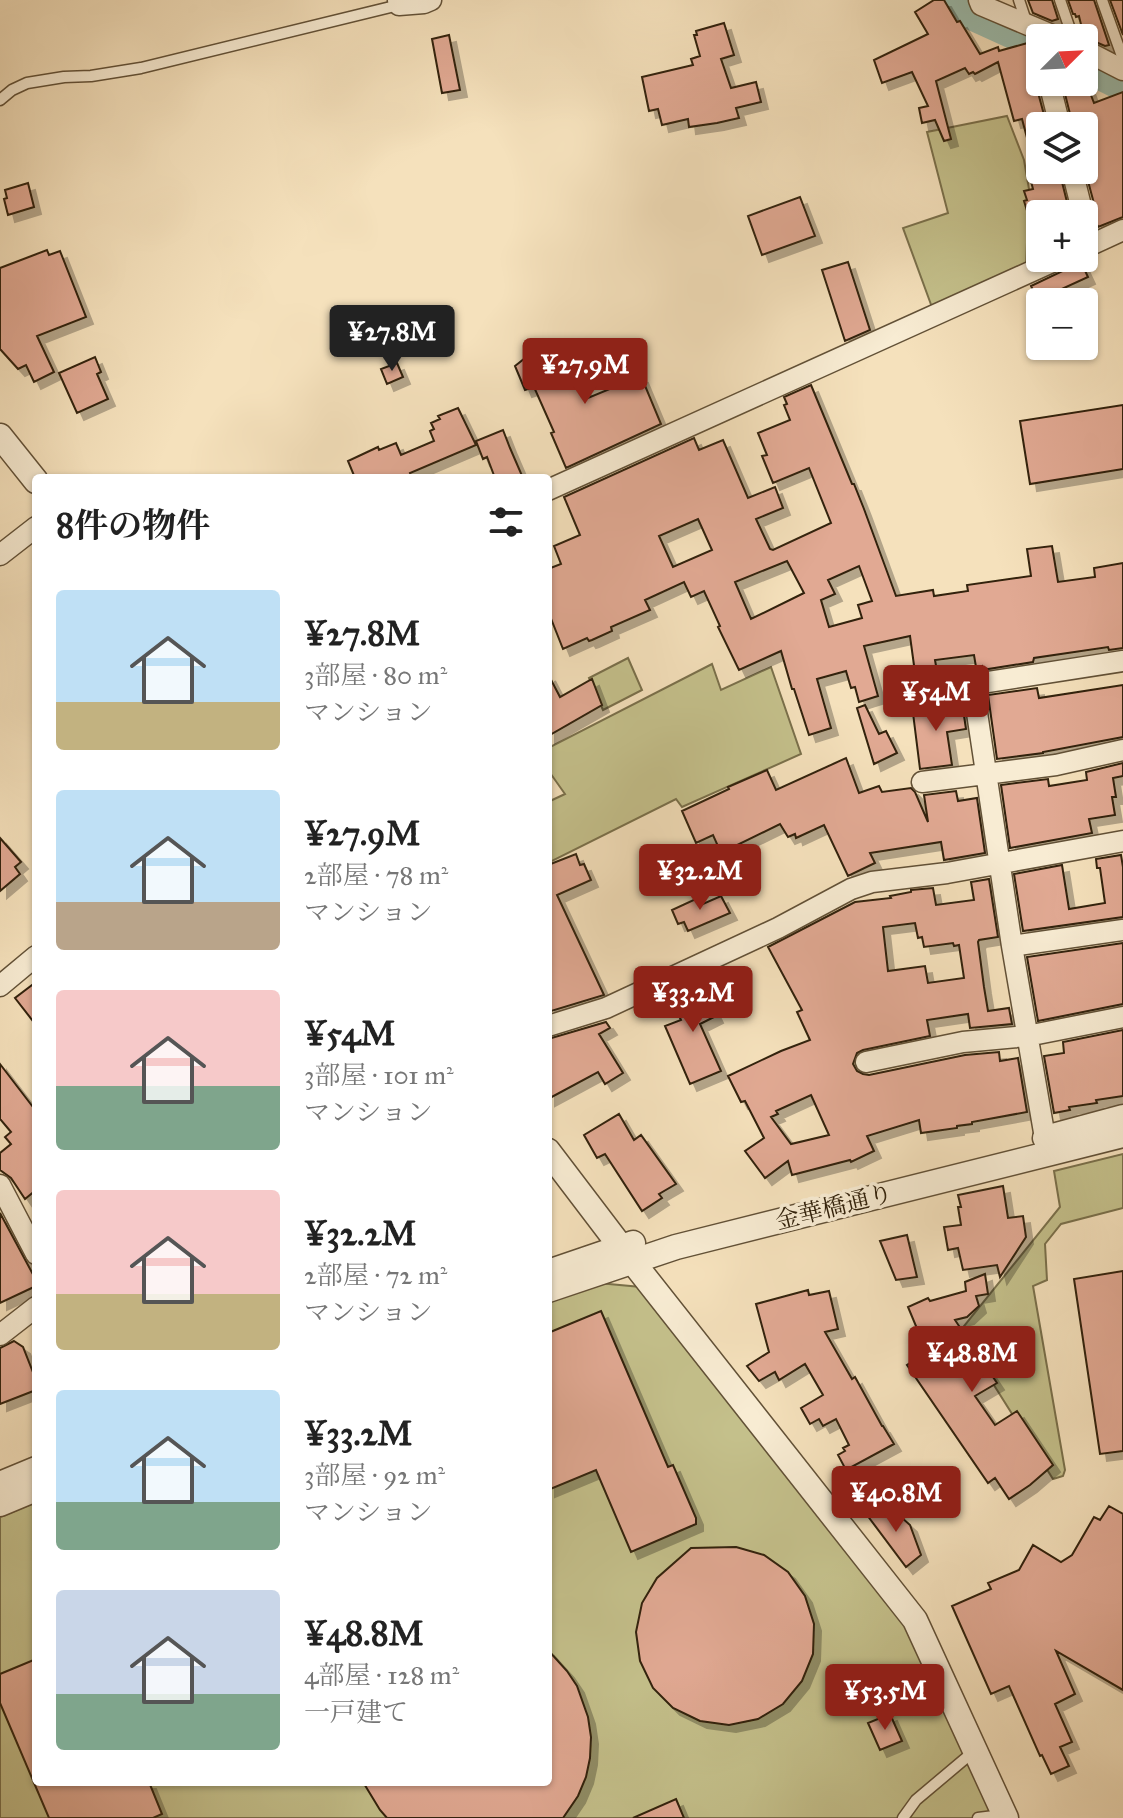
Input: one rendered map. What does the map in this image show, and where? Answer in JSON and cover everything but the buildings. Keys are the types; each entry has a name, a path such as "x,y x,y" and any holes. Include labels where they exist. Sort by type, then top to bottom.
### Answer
{"street":[{"path":"398,2 424,3 431,0"},
{"path":"979,0 981,5 1027,24"},
{"path":"1098,57 1123,70"},
{"path":"1098,241 1123,230"},
{"path":"552,488 1030,272"},
{"path":"0,436 32,476"},
{"path":"0,555 32,530"},
{"path":"917,693 1123,661"},
{"path":"973,686 1045,1138"},
{"path":"922,782 1056,765 1123,750"},
{"path":"552,1025 606,1008 778,928 851,889 872,882 947,873 1123,841"},
{"path":"1012,946 1123,930"},
{"path":"0,986 32,959"},
{"path":"866,1062 963,1042 1027,1036 1123,1017"},
{"name":"金華橋通り","path":"552,1288 661,1234 1123,1117"},
{"name":"金華橋通り","path":"552,1271 626,1254 676,1247 1123,1135"},
{"path":"552,1156 915,1620 1005,1817"},
{"path":"0,1185 32,1246"},
{"path":"0,1335 32,1310"},
{"path":"1,1485 32,1471"},
{"path":"1,1485 32,1489"}],"lane":[{"path":"1019,0 1027,24"},
{"path":"1060,0 1068,24"},
{"path":"1102,0 1123,59"},
{"path":"0,100 27,83 141,68 398,2"},
{"path":"903,1818 916,1800 975,1751"},
{"path":"978,1818 1005,1817"}],"shaded area":[{"path":"1007,116 1024,160 1029,189 1029,200 1026,200 1026,269 933,310 903,228 948,213 927,132"},
{"path":"628,658 642,690 603,710 589,678"},
{"path":"712,664 721,690 771,667 801,754 682,807 676,799 552,861 552,800 565,794 552,776 552,746"},
{"path":"1123,1154 1123,1208 1061,1224 1045,1244 1047,1280 1033,1286 1065,1470 1063,1476 1053,1479 960,1331 1060,1207 1054,1171"},
{"path":"598,1283 641,1287 908,1624 998,1818 0,1818 0,1517 32,1504 32,1786 552,1786 552,1300"}],"waterway":[{"path":"961,0 974,14 1026,38"},
{"path":"1098,72 1123,84"}]}
